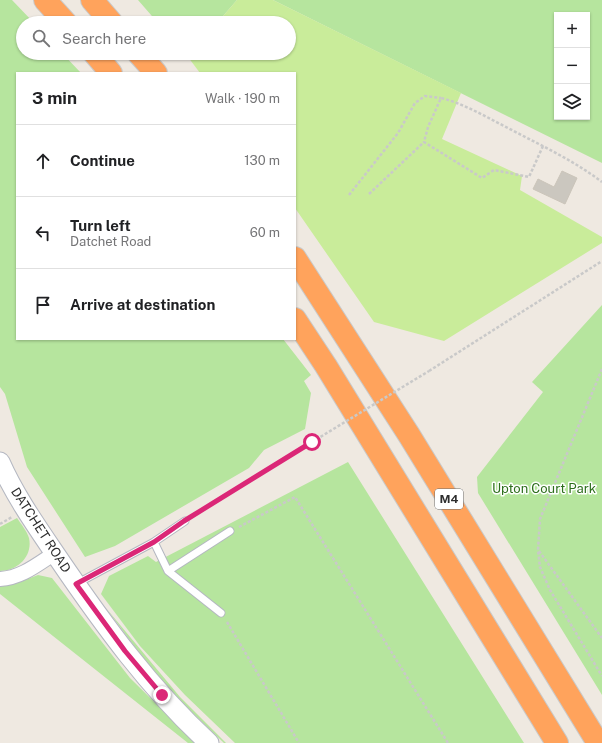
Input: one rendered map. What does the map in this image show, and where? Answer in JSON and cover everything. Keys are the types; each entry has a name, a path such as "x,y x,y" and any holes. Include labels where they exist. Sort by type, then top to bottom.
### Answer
{"highway":[{"path":"45,0 60,16"},
{"path":"92,0 106,16"},
{"path":"100,60 110,72"},
{"path":"144,60 155,72"},
{"name":"M4","path":"296,260 409,435 598,743"},
{"name":"M4","path":"296,321 326,366 557,743"}],"main road":[{"name":"DATCHET ROAD","path":"0,462 21,503 76,584 125,651 162,695 209,743"}],"street":[{"path":"0,579 8,579 22,573 55,553"}],"lane":[{"path":"76,584 154,542 184,521"},
{"path":"168,571 230,531"},
{"path":"154,542 168,571 221,613"}],"path":[{"path":"350,195 398,133 415,104 425,96 457,102 579,165 602,182"},
{"path":"370,194 424,142 428,126 441,98"},
{"path":"424,142 482,178 494,170 529,176 543,146"},
{"path":"184,521 429,371 602,261"},
{"path":"602,369 540,519 538,550 540,567 550,590 602,676"},
{"path":"230,531 295,497 448,743"},
{"path":"0,524 13,516 12,512"},
{"path":"538,550 602,638"},
{"path":"221,613 299,743"}],"green space":[{"path":"0,0 12,0 27,16 16,16 16,60 69,60 80,72 16,72 16,340 284,340 311,375 304,381 311,393 305,429 264,450 249,468 115,546 85,557 27,467 5,394 0,387"},
{"path":"138,0 237,0 223,16 152,16"},
{"path":"237,0 273,0 461,93 442,139 522,176 520,190 602,237 602,243 444,341 374,322 296,209 296,72 199,72 190,60 296,60 296,16 223,16"},
{"path":"273,0 602,0 602,163"},
{"name":"Upton Court Park","path":"602,305 602,695 478,493 477,477 543,392 532,382"},
{"path":"348,462 524,743 235,743 185,695 140,646 101,594 109,576 148,556 156,562"},
{"path":"17,518 28,535 30,545 29,551 23,561 18,565 7,570 0,571 0,527"},
{"path":"38,575 52,578 130,678 196,743 188,743 0,594 0,584 17,583"},
{"path":"106,608 180,697 226,743 224,743 182,703 146,662"}],"building":[{"path":"562,171 577,178 565,204 533,189 538,179 554,187"}],"route":[{"path":"162,695 125,651 76,584 154,542 184,521 312,442"}]}
